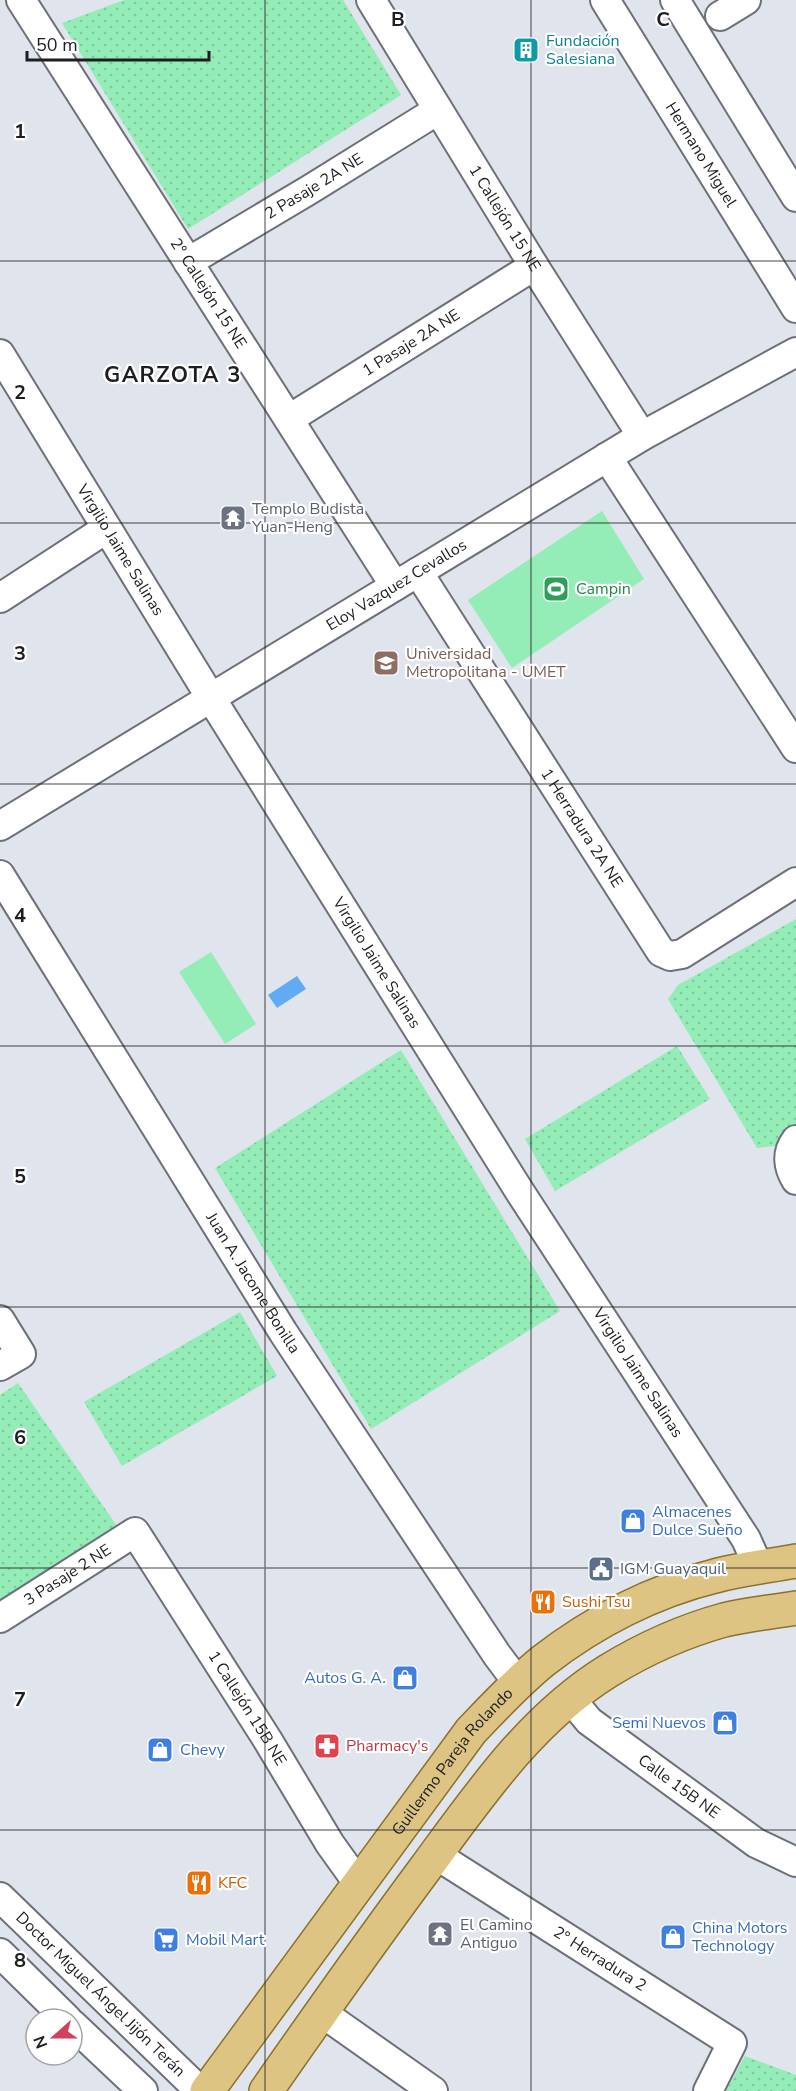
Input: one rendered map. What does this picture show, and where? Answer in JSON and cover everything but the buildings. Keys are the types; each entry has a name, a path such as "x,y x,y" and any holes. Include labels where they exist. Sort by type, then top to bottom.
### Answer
{"main road":[{"name":"Guillermo Pareja Rolando","path":"207,2091 471,1731 518,1683 543,1661 583,1633 622,1611 665,1591 715,1576 796,1562"},
{"path":"266,2091 321,2012 505,1762 570,1698 608,1671 682,1634 727,1620 796,1608"}],"street":[{"name":"1 Callejón 15 NE","path":"371,0 534,266 642,436"},
{"name":"Hermano Miguel","path":"604,0 796,309"},
{"path":"675,0 796,197"},
{"path":"720,16 746,0"},
{"name":"2° Callejón 15 NE","path":"32,3 188,262 289,419 406,579"},
{"name":"2 Pasaje 2A NE","path":"188,262 438,110"},
{"name":"1 Pasaje 2A NE","path":"289,419 534,266"},
{"name":"Eloy Vazquez Cevallos","path":"0,826 642,436 796,352"},
{"name":"Virgilio Jaime Salinas","path":"2,362 514,1182 746,1539 759,1568"},
{"path":"607,457 796,748"},
{"path":"0,598 106,529"},
{"name":"1 Herradura 2A NE","path":"406,579 661,952 670,956 682,954 796,882"},
{"name":"Juan A. Jacome Bonilla","path":"0,875 283,1332 491,1646 518,1683"},
{"path":"793,1175 789,1153 796,1140"},
{"path":"0,1320 21,1354 0,1366"},
{"name":"3 Pasaje 2 NE","path":"0,1618 135,1533"},
{"name":"1 Callejón 15B NE","path":"135,1533 267,1739 330,1844 358,1883"},
{"name":"Calle 15B NE","path":"570,1698 589,1721 736,1829 756,1843 796,1862"},
{"name":"2° Herradura 2","path":"436,1855 732,2043 708,2091"},
{"name":"Doctor Miguel Ángel Jijón Terán","path":"0,1897 200,2091"},
{"path":"0,1953 55,2007"},
{"path":"321,2012 433,2091"},
{"path":"101,2052 128,2021"},
{"path":"84,2036 143,2091"}],"green space":[{"path":"124,0 343,0 401,95 188,229 62,23"},
{"name":"Campin","path":"602,511 644,579 512,668 468,600"},
{"path":"796,919 796,1133 775,1146 757,1148 668,999 678,985"},
{"path":"211,952 256,1024 225,1044 179,972"},
{"path":"677,1046 710,1099 555,1191 525,1139"},
{"path":"401,1050 560,1311 371,1429 215,1168"},
{"path":"240,1312 277,1376 122,1466 84,1402"},
{"path":"18,1383 117,1526 0,1602 0,1395"},
{"path":"745,2056 796,2075 796,2091 726,2091"}],"water":[{"path":"297,976 306,989 277,1008 268,995"}],"place":[{"name":"Fundación Salesiana","path":"526,50"},
{"name":"Templo Budista Yuan-Heng","path":"233,518"},
{"name":"Campin","path":"556,589"},
{"name":"Universidad Metropolitana - UMET","path":"386,663"},
{"name":"Almacenes Dulce Sueño","path":"633,1521"},
{"name":"IGM Guayaquil","path":"601,1569"},
{"name":"Sushi Tsu","path":"543,1602"},
{"name":"Autos G. A.","path":"405,1678"},
{"name":"Semi Nuevos","path":"725,1723"},
{"name":"Pharmacy's","path":"327,1746"},
{"name":"Chevy","path":"160,1750"},
{"name":"KFC","path":"199,1883"},
{"name":"El Camino Antiguo","path":"440,1934"},
{"name":"China Motors Technology","path":"673,1937"},
{"name":"Mobil Mart","path":"166,1940"}],"district":[{"name":"GARZOTA 3","path":"173,375"}]}
